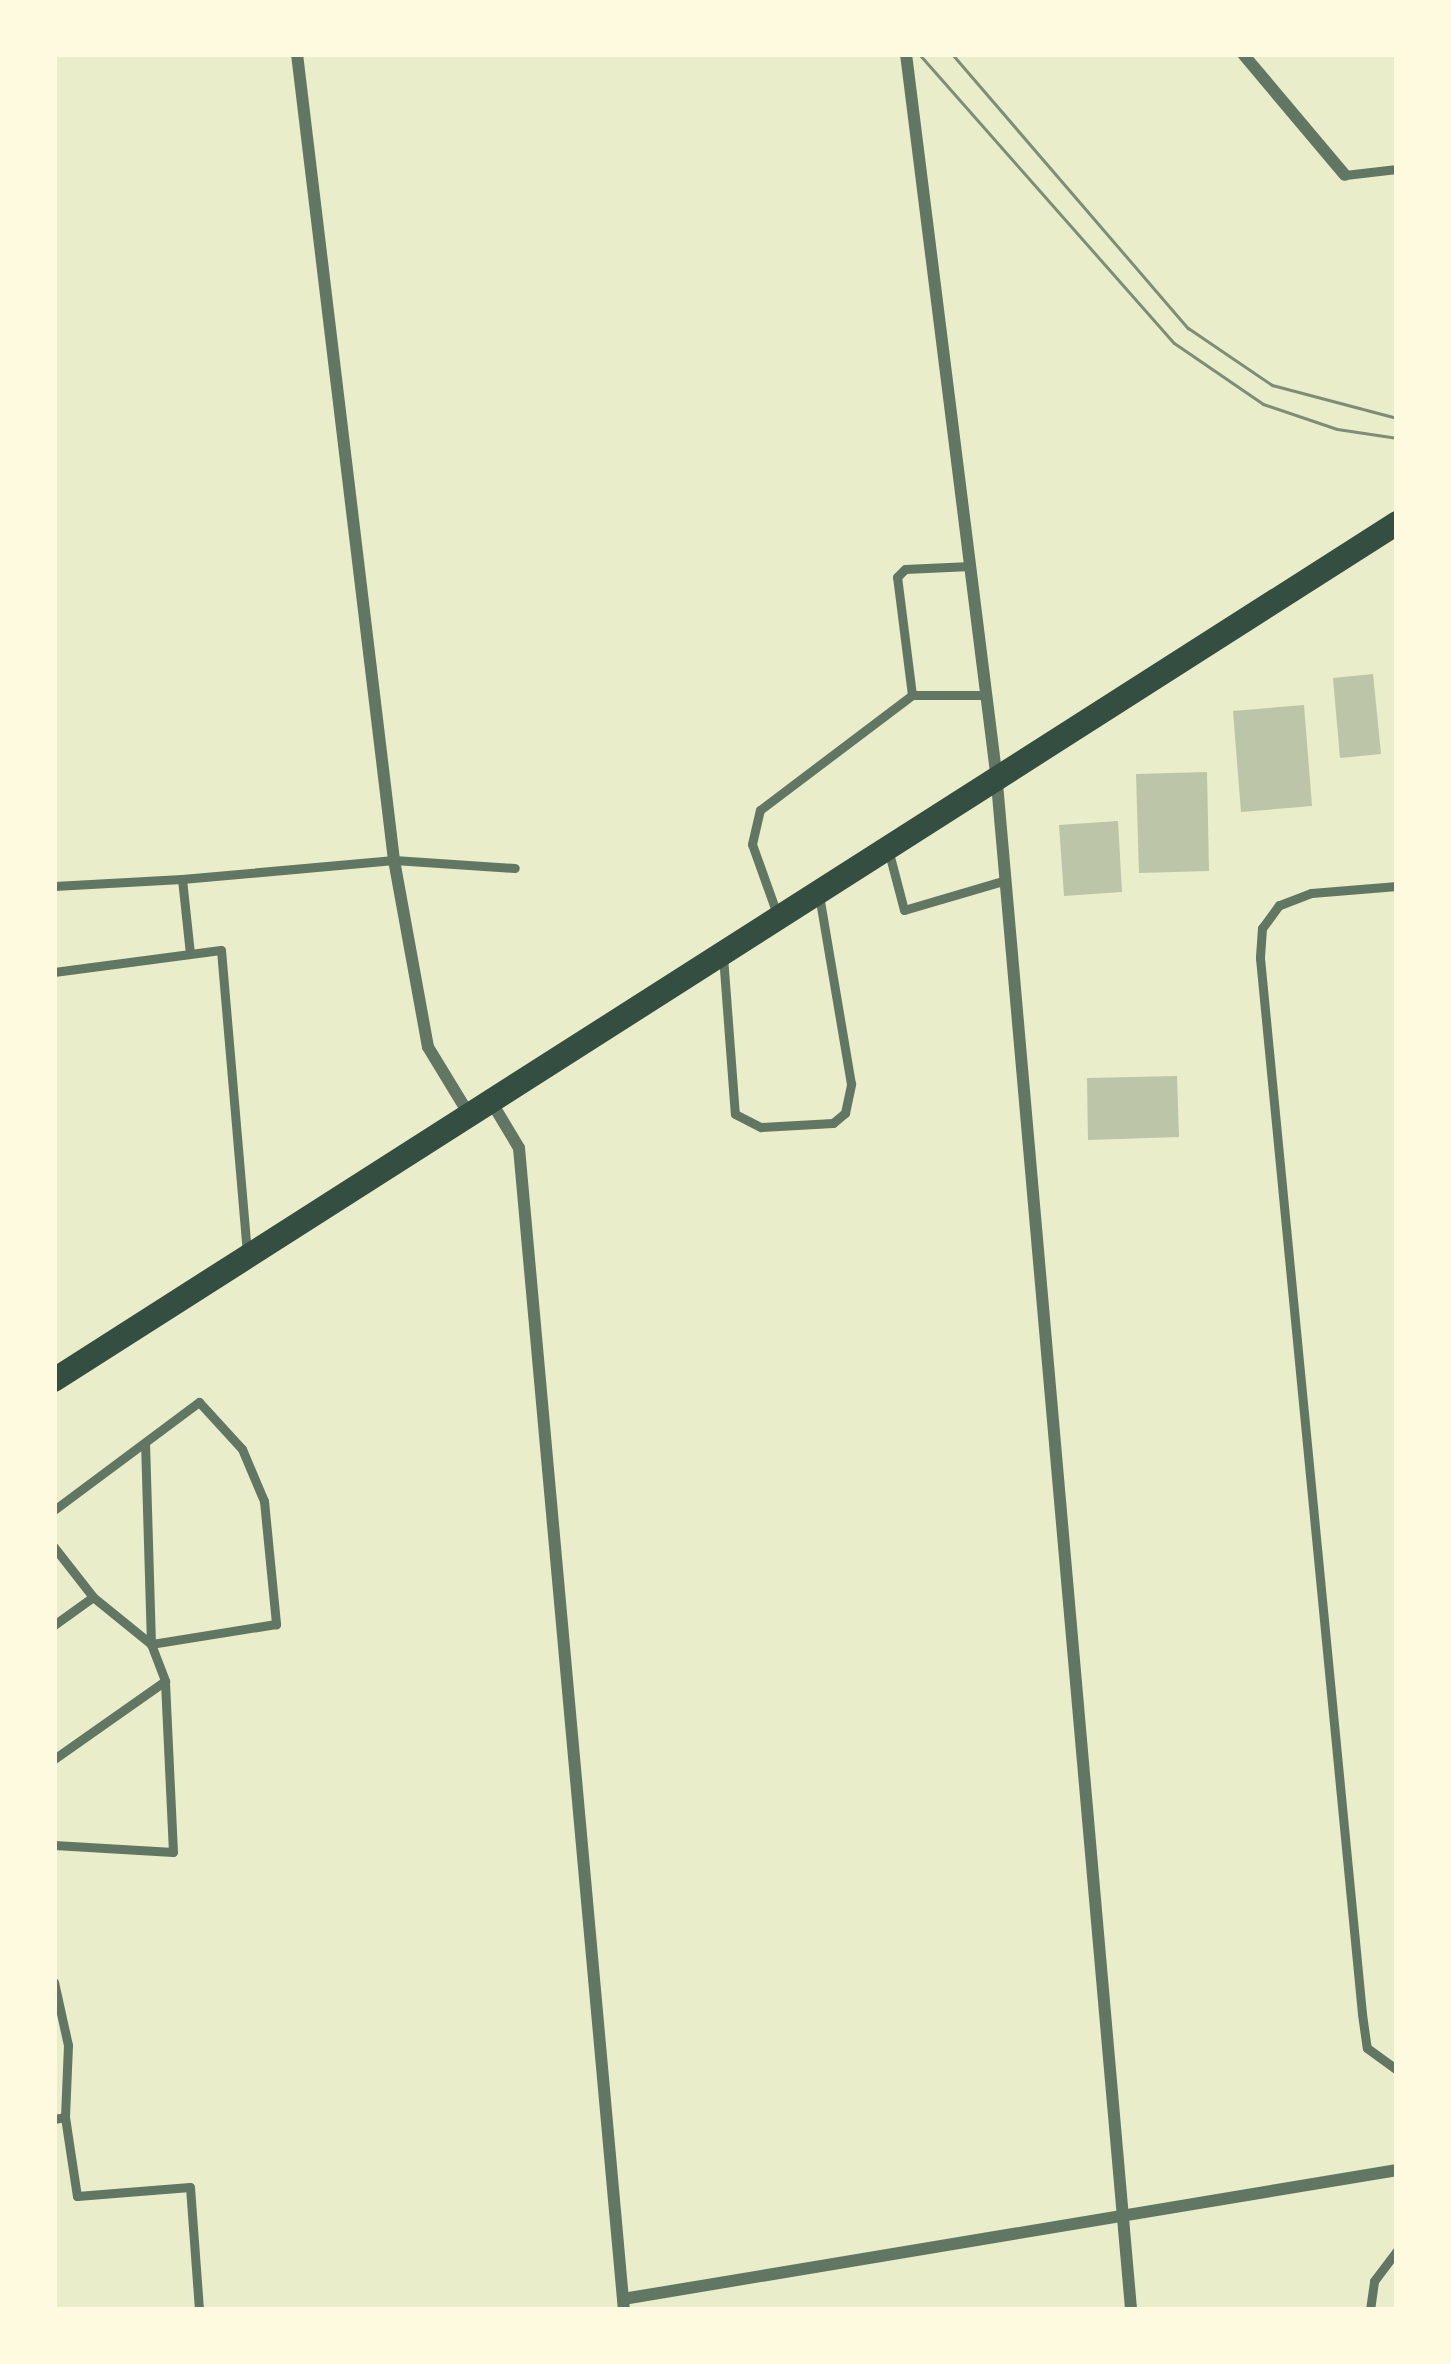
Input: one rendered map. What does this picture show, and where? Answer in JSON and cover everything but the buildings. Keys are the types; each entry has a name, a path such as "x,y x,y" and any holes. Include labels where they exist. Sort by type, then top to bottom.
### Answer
{"main road":[{"path":"54,1380 819,895 996,772 1397,523"}],"street":[{"path":"297,54 394,860 428,1047 519,1148 624,2305 1397,2170"},
{"path":"906,54 996,772 1131,2310"},
{"path":"1243,54 1345,175"}],"lane":[{"path":"1345,175 1397,170"},
{"path":"912,695 898,577 905,569 970,566"},
{"path":"779,920 752,844 760,810 912,695 986,695"},
{"path":"888,848 904,910 1006,880"},
{"path":"54,886 394,860 515,868"},
{"path":"182,879 190,954"},
{"path":"1397,886 1311,892 1280,904 1262,928 1260,958 1362,2014 1367,2048 1397,2070"},
{"path":"723,956 735,1114 760,1127 833,1123 845,1113 850,1084 819,895"},
{"path":"54,972 221,950 248,1260"},
{"path":"54,1510 199,1402 242,1449 264,1501 277,1624 152,1645 93,1597 54,1547"},
{"path":"54,1845 173,1852 165,1681 152,1645 145,1444"},
{"path":"54,1625 93,1597"},
{"path":"54,1759 165,1681"},
{"path":"54,1982 68,2045 59,2118 77,2196 190,2187 199,2310"},
{"path":"1370,2310 1374,2281 1397,2250"}],"tram line":[{"path":"919,54 1174,343 1263,404 1337,429 1397,438"},
{"path":"952,54 1188,328 1272,385 1397,418"}]}
